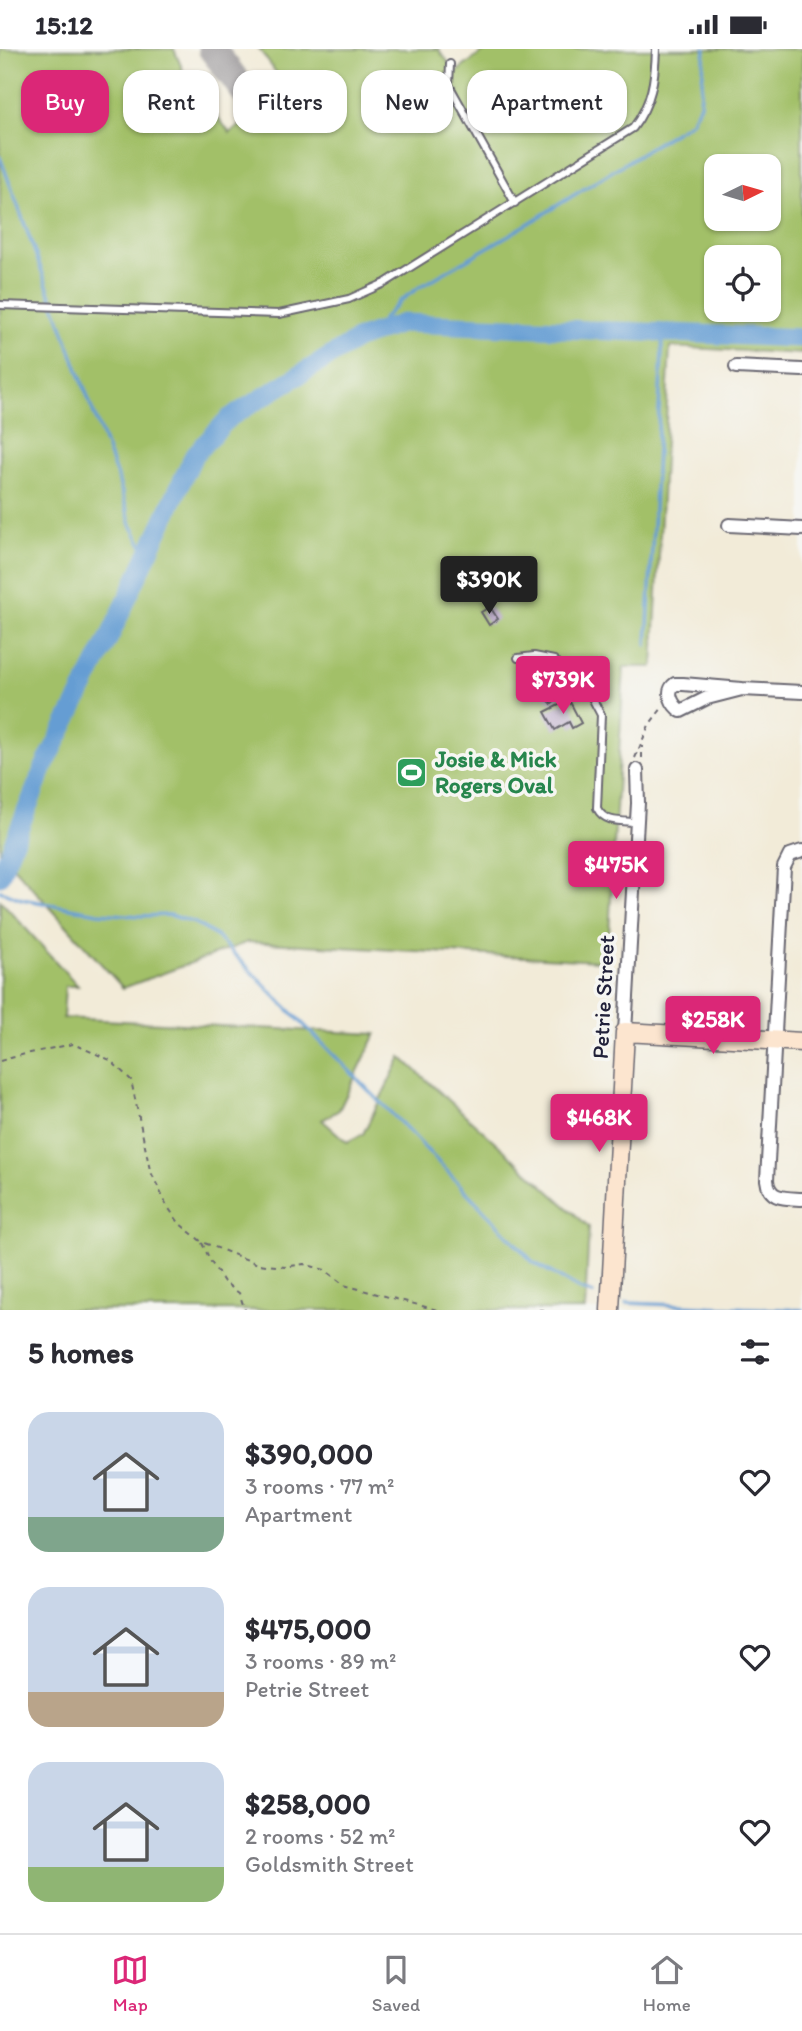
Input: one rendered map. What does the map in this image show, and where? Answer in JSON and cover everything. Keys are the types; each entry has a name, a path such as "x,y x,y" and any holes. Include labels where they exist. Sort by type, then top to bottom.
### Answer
{"street":[{"path":"736,367 802,370"},
{"path":"729,525 802,529"},
{"path":"742,689 707,698 682,711 677,708 669,693 672,686 681,684 802,692"},
{"name":"Petrie Street","path":"610,1310 637,822 637,769"},
{"path":"802,851 790,855 785,864 767,1186 770,1193 776,1196 802,1199"},
{"path":"625,1033 802,1042"}],"lane":[{"path":"0,305 279,314 349,299 385,283 633,128 650,99 656,49"},
{"path":"450,64 449,85 515,203"},
{"path":"518,659 534,656 554,660 591,696 601,715 597,808 602,817 607,819 637,822"}],"path":[{"path":"637,769 635,758 649,725 660,711"},
{"path":"637,769 642,758 642,741"},
{"path":"0,1061 24,1053 73,1044 110,1060 131,1080 150,1170 167,1206 180,1224 202,1242 258,1264 285,1267 304,1264 325,1270 344,1286 437,1310"},
{"path":"202,1242 224,1282 239,1293 245,1310"},
{"path":"539,1310 545,1310"}],"green space":[{"path":"0,49 174,49 183,70 123,70 123,133 219,133 219,119 230,133 233,131 233,133 347,133 347,70 274,70 259,49 438,49 456,72 487,49 802,49 802,354 670,347 653,667 624,667 608,952 598,961 248,942 123,988 0,852"},
{"path":"0,900 78,986 65,986 63,1018 376,1034 339,1110 322,1120 347,1142 363,1134 401,1057 589,1227 585,1310 0,1310"}],"building":[{"path":"490,607 498,619 489,625 481,612"},
{"path":"548,665 568,690 552,704 531,679"},
{"path":"569,700 581,723 572,728 569,722 555,730 545,712"}],"waterway":[{"path":"375,333 383,319 400,301 418,288 526,225 691,122 700,104 705,49"},
{"path":"0,157 119,482 131,525 148,555"},
{"path":"0,876 44,767 110,636 194,455 229,418 358,339 403,323 802,338"},
{"path":"647,645 663,333"},
{"path":"0,891 22,899 98,913 170,915 195,923 216,936 408,1130 533,1262 581,1290 593,1294"},
{"path":"626,1303 802,1310"}],"taxiway":[{"path":"212,49 233,76"}],"place":[{"name":"Josie & Mick Rogers Oval","path":"412,772"}]}
